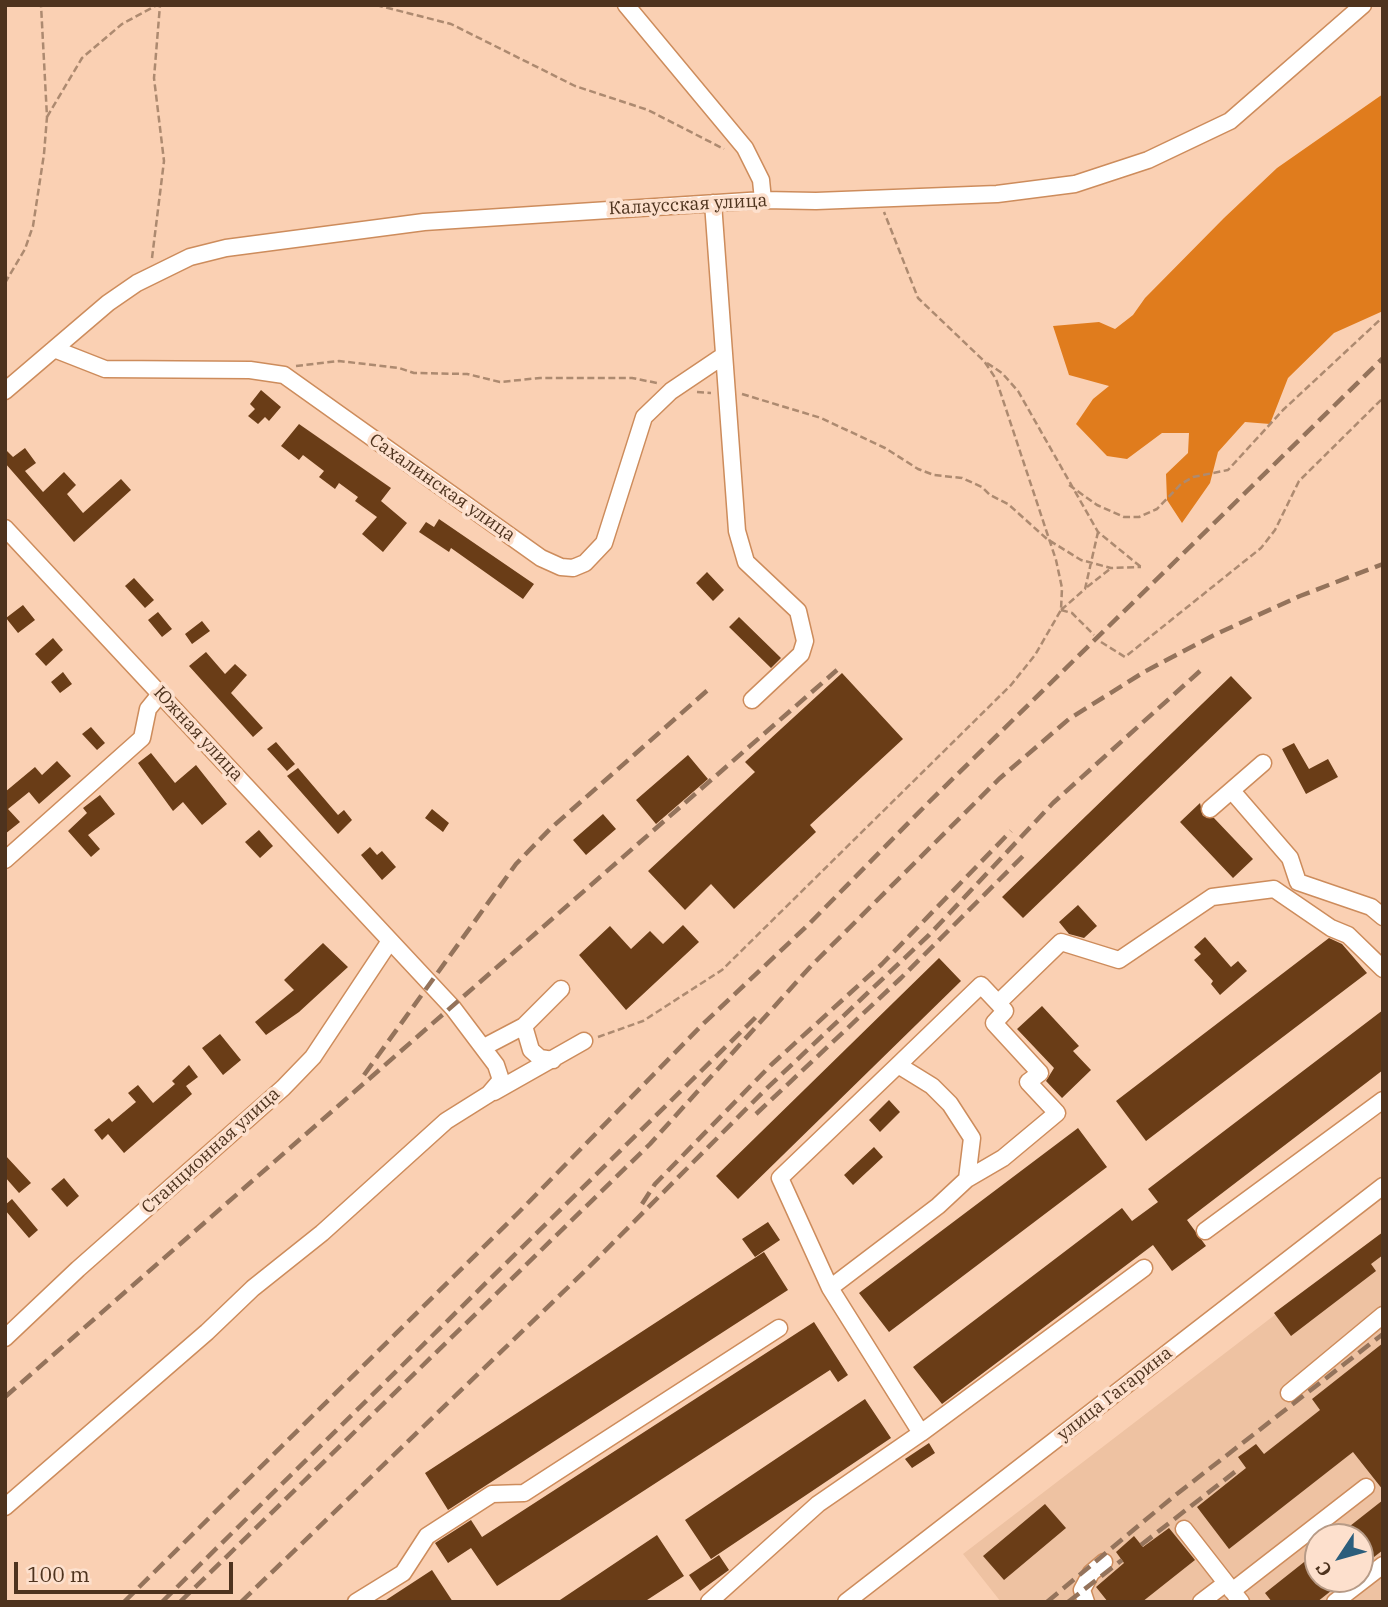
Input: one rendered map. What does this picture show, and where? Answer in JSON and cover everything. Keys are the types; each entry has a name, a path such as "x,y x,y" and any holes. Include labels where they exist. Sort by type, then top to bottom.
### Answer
{"street":[{"path":"626,5 745,148 761,180 763,200"},
{"name":"Калаусская улица","path":"5,391 108,303 151,275 190,257 278,240 424,222 763,200 879,199 1037,191 1075,184 1147,160 1230,121 1363,5"},
{"path":"713,203 737,531 746,562 798,611 805,640 801,654 752,700"},
{"name":"Сахалинская улица","path":"54,349 77,361 105,369 250,370 284,375 541,558 561,567 573,568 585,564 604,543 645,417 671,391 723,356"},
{"name":"Южная улица","path":"5,528 453,1008 484,1047 501,1074 498,1086 489,1094"},
{"path":"5,860 142,738 148,709 161,693"},
{"path":"1210,809 1263,763"},
{"path":"1232,791 1290,858 1298,882 1371,907 1383,917"},
{"path":"998,1003 1061,942 1119,960 1212,897 1274,889 1331,928 1348,935 1383,969"},
{"name":"Станционная улица","path":"5,1338 78,1269 284,1088 313,1057 390,941"},
{"path":"830,1288 938,1206 967,1179 1003,1158 1057,1113 1028,1082 1040,1073 994,1023 1005,1011 981,985 780,1178 830,1288 921,1433"},
{"path":"484,1047 524,1026 561,989"},
{"path":"524,1026 531,1051 540,1058 553,1060"},
{"path":"5,1507 207,1332 253,1288 322,1233 446,1121 584,1041"},
{"path":"898,1065 932,1086 950,1104 965,1126 972,1138 967,1179"},
{"path":"1205,1231 1383,1100"},
{"name":"улица Гагарина","path":"846,1602 1383,1186"},
{"path":"709,1602 818,1504 921,1433 1144,1268"},
{"path":"1289,1393 1383,1315"},
{"path":"356,1602 403,1573 427,1536 492,1494 523,1493 779,1328"},
{"path":"1201,1602 1233,1592 1366,1487"},
{"path":"1184,1529 1233,1592"},
{"path":"1086,1602 1082,1591 1091,1573 1104,1562"},
{"path":"1335,1602 1383,1565"}],"path":[{"path":"5,283 25,249 33,226 47,117 41,5"},
{"path":"47,117 82,58 122,24 159,5"},
{"path":"151,275 164,161 154,78 159,5"},
{"path":"376,5 451,24 575,86 648,110 729,151"},
{"path":"879,199 918,298 984,361 1002,373 1018,391 1098,532 1140,567"},
{"path":"1069,485 1097,505 1124,517 1139,517 1157,509 1181,484 1193,477 1228,470 1283,410 1383,317"},
{"path":"984,361 996,379 1056,560 1062,588 1061,610"},
{"path":"1101,642 1125,657 1181,614 1221,577 1261,548 1275,530 1299,481 1383,398"},
{"path":"1085,589 1093,564 1098,532"},
{"path":"584,1041 643,1021 722,970 1011,685 1035,655 1061,610 1111,568"},
{"path":"1061,610 1072,613 1094,635"}],"shaded area":[{"path":"1383,94 1383,311 1334,333 1288,378 1270,424 1245,422 1218,452 1210,483 1182,523 1167,500 1166,474 1188,453 1189,433 1162,433 1127,459 1107,456 1076,424 1093,399 1109,386 1069,375 1053,326 1099,322 1115,329 1133,315 1145,298 1277,168"},
{"path":"1383,1232 1383,1602 1001,1602 963,1554"}],"building":[{"path":"261,390 281,407 269,421 265,417 258,424 248,416 255,409 250,404"},
{"path":"299,424 391,488 381,501 407,523 383,552 362,534 377,517 355,501 358,497 339,483 335,489 319,477 324,471 303,455 299,460 281,446"},
{"path":"25,448 36,463 25,471 43,492 64,472 76,485 67,494 83,513 121,479 131,490 74,542 5,463 5,449 13,457"},
{"path":"439,519 534,584 523,599 451,548 449,552 419,532 426,522 434,527"},
{"path":"707,572 724,590 713,601 696,583"},
{"path":"134,578 154,600 145,608 125,586"},
{"path":"23,605 35,620 18,633 6,618"},
{"path":"158,612 172,629 162,637 148,620"},
{"path":"739,617 781,658 771,668 729,627"},
{"path":"202,621 210,631 192,644 185,634"},
{"path":"53,638 63,650 46,666 35,654"},
{"path":"206,652 225,674 235,664 247,675 231,693 263,728 253,737 189,666"},
{"path":"63,672 72,684 60,693 51,682"},
{"path":"842,673 903,739 810,825 816,832 734,909 711,884 685,910 648,871 755,772 745,762"},
{"path":"1231,676 1252,698 1023,918 1002,897"},
{"path":"91,727 105,743 97,750 82,734"},
{"path":"276,742 295,764 287,771 267,749"},
{"path":"1294,743 1309,769 1328,759 1338,777 1306,794 1282,749"},
{"path":"151,753 175,783 196,765 227,804 202,825 183,802 173,811 138,763"},
{"path":"688,755 708,779 656,824 636,800"},
{"path":"57,761 71,776 39,804 29,792 8,809 20,822 5,834 5,792 35,767 42,775"},
{"path":"298,768 338,815 344,810 352,820 338,834 287,776"},
{"path":"100,795 115,814 88,835 100,849 91,857 68,831 87,813 83,808"},
{"path":"1200,803 1203,816 1214,818 1253,859 1233,878 1180,822"},
{"path":"432,809 449,823 443,832 425,818"},
{"path":"603,814 616,829 586,855 573,840"},
{"path":"259,830 273,846 260,858 245,842"},
{"path":"370,847 377,855 382,851 396,867 382,880 361,855"},
{"path":"1078,905 1097,926 1084,938 1069,934 1059,922"},
{"path":"683,925 699,942 626,1010 579,955 610,926 631,949 650,931 663,944"},
{"path":"1205,937 1231,967 1238,961 1247,971 1220,995 1211,984 1213,981 1194,960 1201,954 1194,947"},
{"path":"1329,938 1342,944 1367,973 1146,1141 1116,1101"},
{"path":"323,943 348,967 299,1012 266,1035 255,1022 294,990 284,980"},
{"path":"939,958 961,981 738,1199 716,1176"},
{"path":"1042,1006 1079,1046 1073,1051 1091,1070 1062,1098 1046,1081 1054,1068 1017,1029"},
{"path":"1383,1010 1383,1070 1187,1220 1206,1246 1172,1271 1153,1245 942,1404 913,1367 1122,1208 1132,1221 1158,1202 1148,1189"},
{"path":"220,1034 241,1060 223,1075 202,1048"},
{"path":"189,1065 198,1077 186,1086 192,1094 124,1153 108,1134 102,1140 94,1130 109,1118 112,1122 136,1102 128,1093 138,1085 153,1103 175,1084 172,1081"},
{"path":"889,1100 900,1112 880,1132 869,1120"},
{"path":"1078,1128 1107,1167 889,1332 859,1293"},
{"path":"874,1147 883,1157 853,1185 844,1175"},
{"path":"5,1155 31,1183 19,1193 5,1177"},
{"path":"64,1178 79,1196 67,1207 51,1189"},
{"path":"12,1199 38,1230 29,1238 5,1210 5,1205"},
{"path":"768,1222 780,1240 755,1257 742,1239"},
{"path":"1383,1232 1383,1255 1371,1264 1376,1271 1291,1336 1274,1313"},
{"path":"764,1252 788,1290 448,1510 425,1473"},
{"path":"814,1322 848,1375 838,1382 830,1370 497,1586 471,1548 448,1563 435,1543 471,1520 482,1537"},
{"path":"1383,1343 1383,1490 1353,1452 1229,1549 1197,1507 1246,1468 1238,1457 1256,1444 1264,1454 1320,1410 1312,1399"},
{"path":"865,1399 891,1438 711,1559 685,1520"},
{"path":"929,1443 935,1453 912,1468 905,1459"},
{"path":"1383,1500 1383,1550 1374,1557 1374,1523 1354,1523"},
{"path":"1045,1504 1066,1528 1004,1580 983,1556"},
{"path":"1169,1528 1195,1560 1142,1602 1108,1602 1096,1587 1124,1563 1116,1552 1134,1536 1143,1547"},
{"path":"657,1535 684,1576 644,1602 557,1602"},
{"path":"719,1555 729,1570 700,1591 689,1575"},
{"path":"1304,1562 1304,1593 1328,1593 1317,1602 1272,1602 1265,1593"},
{"path":"432,1570 453,1602 383,1602"}],"railway":[{"path":"124,1602 519,1212 703,1024 808,925 929,802 1383,358"},
{"path":"180,1602 650,1144 811,966 999,779 1069,719 1144,672 1214,635 1300,596 1383,564"},
{"path":"5,1397 837,670"},
{"path":"241,1602 586,1270 765,1090 929,935 1053,803 1200,671"},
{"path":"364,1075 516,864 550,829 710,688"},
{"path":"642,1204 655,1184 771,1065 882,964 1011,831"},
{"path":"756,1114 901,978 1023,856"},
{"path":"162,1602 757,1016"},
{"path":"1047,1602 1173,1497 1383,1334"},
{"path":"1141,1545 1236,1471"},
{"path":"1068,1602 1122,1560"}]}
